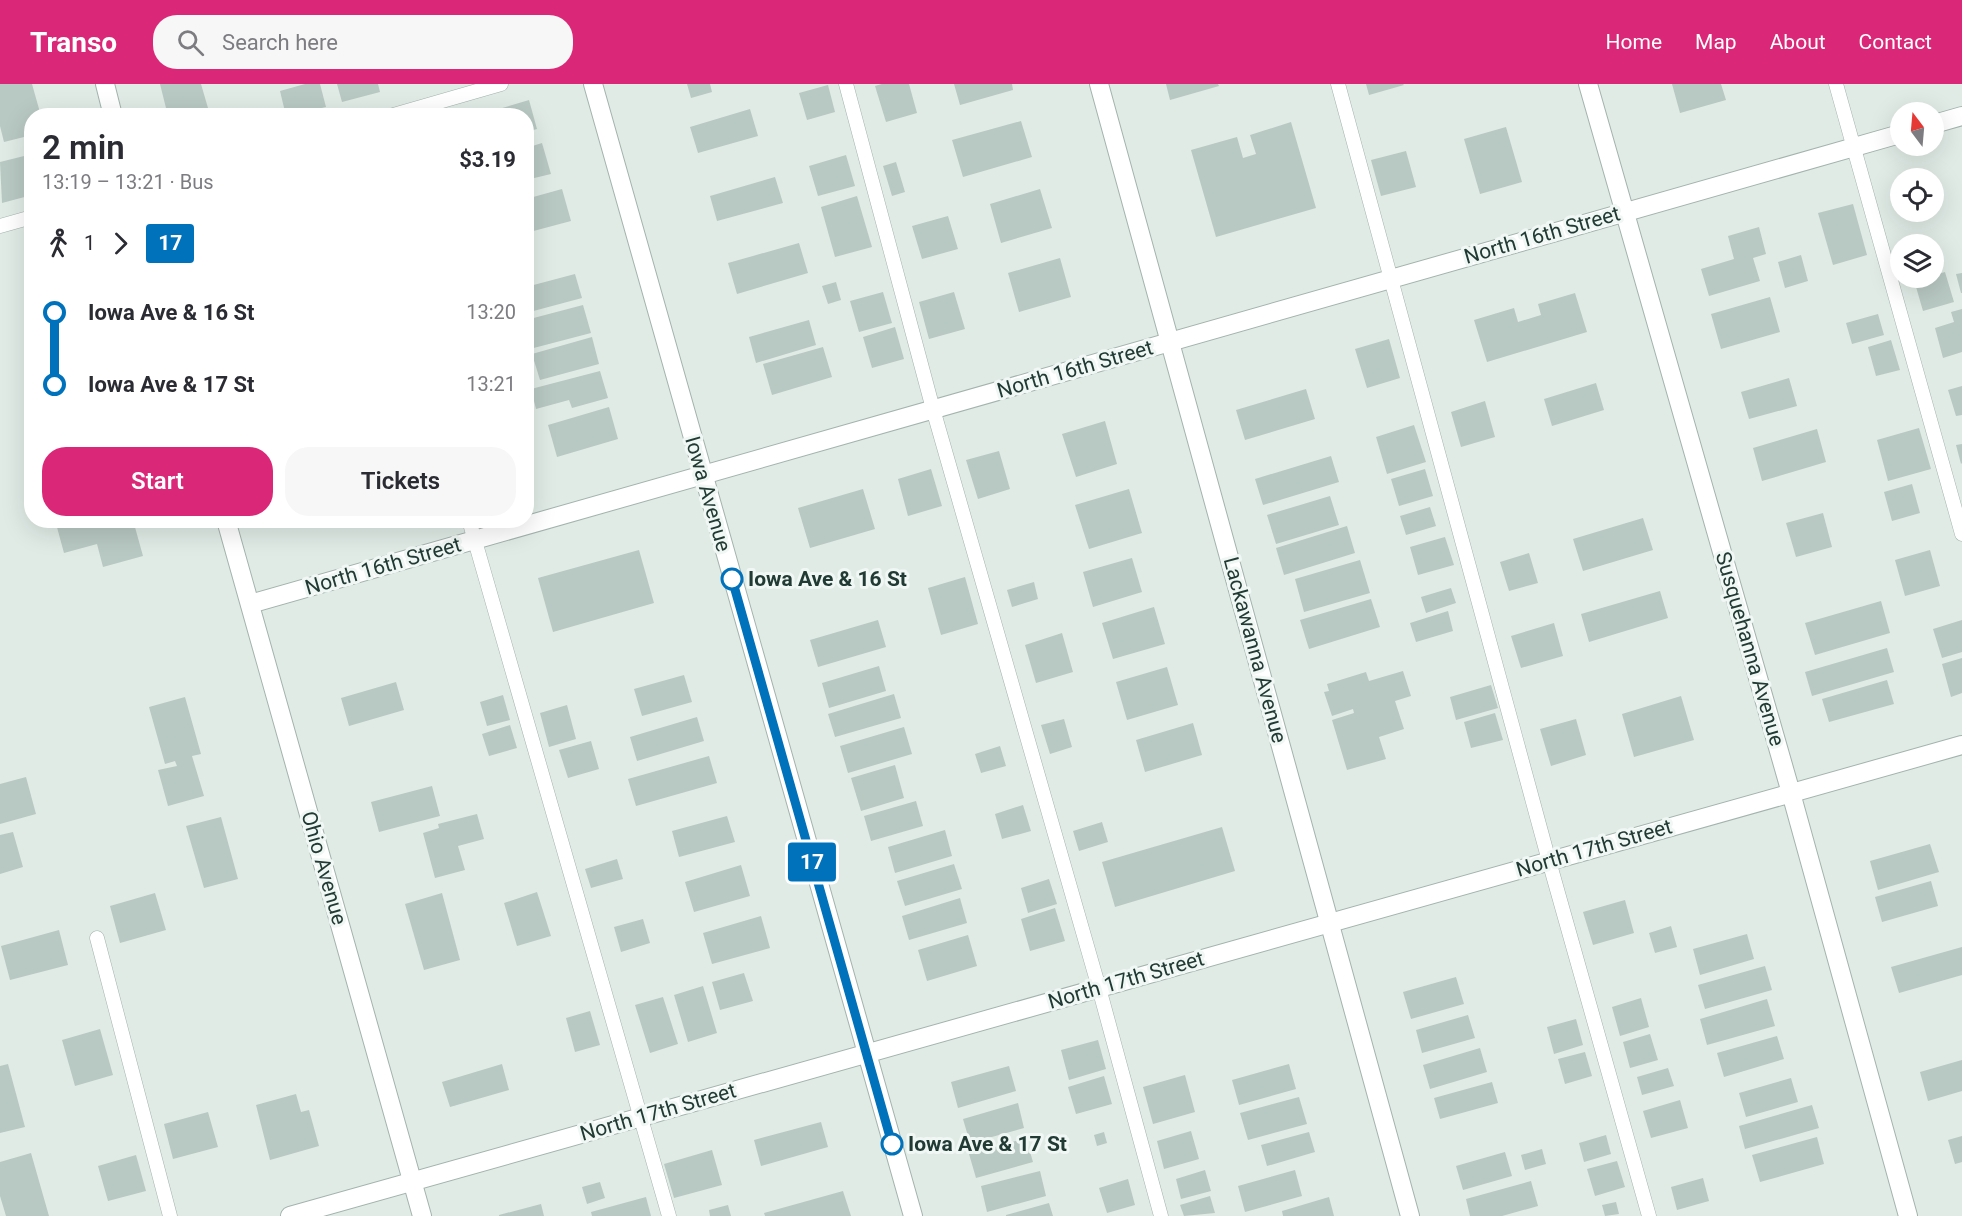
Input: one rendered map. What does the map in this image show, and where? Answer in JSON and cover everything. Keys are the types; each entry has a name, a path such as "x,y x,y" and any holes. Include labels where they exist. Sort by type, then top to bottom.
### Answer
{"street":[{"path":"105,84 111,108"},
{"name":"Iowa Avenue","path":"593,84 913,1216"},
{"name":"Lackawanna Avenue","path":"1099,84 1172,342 1410,1216"},
{"name":"Susquehanna Avenue","path":"1588,84 1791,793 1908,1216"},
{"path":"1944,121 1962,116"},
{"name":"North 16th Street","path":"534,523 1890,137"},
{"name":"Ohio Avenue","path":"228,528 422,1216"},
{"name":"North 16th Street","path":"250,604 516,528"},
{"name":"North 17th Street","path":"290,1216 1962,745"}],"lane":[{"path":"418,108 501,84"},
{"path":"846,84 933,409 1099,988 1161,1216"},
{"path":"1338,84 1549,861 1649,1216"},
{"path":"1836,84 1962,534"},
{"path":"0,226 24,219"},
{"path":"471,528 669,1216"},
{"path":"97,938 170,1216"}],"building":[{"path":"0,84 32,84 39,108 24,108 24,137 4,142 0,126"},
{"path":"160,84 201,84 208,108 166,108"},
{"path":"305,84 320,84 326,107 284,108 280,91"},
{"path":"337,84 378,84 380,92 342,102"},
{"path":"687,84 710,84 712,92 691,98"},
{"path":"909,84 917,113 886,122 875,86"},
{"path":"954,84 1012,84 1013,90 960,105"},
{"path":"1166,84 1218,84 1219,86 1170,100"},
{"path":"1366,84 1403,84 1404,85 1369,95"},
{"path":"1672,84 1721,84 1726,100 1680,113"},
{"path":"828,85 835,112 807,120 799,93"},
{"path":"529,100 531,108 502,108"},
{"path":"750,109 758,136 698,153 690,127"},
{"path":"1021,121 1032,157 963,177 952,140"},
{"path":"1291,122 1316,208 1216,237 1191,150 1237,137 1243,158 1256,154 1250,135"},
{"path":"1506,127 1522,182 1480,194 1464,139"},
{"path":"542,143 551,174 534,178 534,146"},
{"path":"1406,151 1416,187 1381,196 1371,160"},
{"path":"846,155 855,186 818,196 809,166"},
{"path":"24,156 24,197 2,203 0,162"},
{"path":"896,162 905,192 892,196 883,166"},
{"path":"775,177 783,203 717,221 710,196"},
{"path":"562,189 571,221 534,231 534,197"},
{"path":"1040,189 1052,228 1001,243 990,204"},
{"path":"857,196 872,247 835,257 821,207"},
{"path":"1853,204 1867,255 1833,265 1818,213"},
{"path":"948,216 958,249 922,259 912,226"},
{"path":"1759,227 1766,254 1753,258 1760,281 1709,296 1701,269 1734,259 1728,236"},
{"path":"799,243 808,273 737,294 728,263"},
{"path":"1801,255 1808,281 1785,288 1778,262"},
{"path":"1060,258 1071,297 1019,312 1008,273"},
{"path":"1944,272 1954,302 1923,311 1916,288 1944,288"},
{"path":"1962,273 1962,293 1961,293 1956,274"},
{"path":"575,274 582,298 534,311 534,285"},
{"path":"836,282 841,300 828,304 822,286"},
{"path":"883,292 892,323 859,332 850,301"},
{"path":"954,292 965,329 929,339 919,302"},
{"path":"1575,293 1587,332 1487,362 1474,320 1514,308 1518,322 1541,315 1538,304"},
{"path":"1770,297 1780,332 1721,349 1711,314"},
{"path":"583,305 591,333 534,348 534,318"},
{"path":"1962,309 1962,352 1943,358 1935,328 1954,322 1951,312"},
{"path":"1878,314 1884,335 1852,344 1846,323"},
{"path":"809,320 816,345 756,363 749,337"},
{"path":"895,327 904,359 872,368 863,337"},
{"path":"592,337 599,364 540,380 534,353"},
{"path":"1389,339 1400,378 1367,388 1355,349"},
{"path":"1891,340 1900,370 1876,376 1868,347"},
{"path":"823,347 832,377 772,395 763,364"},
{"path":"600,371 608,398 572,408 569,400 536,409 534,388"},
{"path":"1789,378 1797,406 1749,419 1741,392"},
{"path":"1596,383 1604,410 1552,426 1544,399"},
{"path":"1962,386 1962,415 1956,416 1948,390"},
{"path":"1306,389 1315,419 1245,440 1236,410"},
{"path":"1485,401 1495,437 1461,447 1451,412"},
{"path":"609,407 618,439 557,457 548,425"},
{"path":"1105,421 1117,464 1076,477 1062,434"},
{"path":"1414,425 1426,462 1387,474 1376,437"},
{"path":"1919,428 1931,469 1888,481 1877,440"},
{"path":"1817,429 1826,462 1762,481 1753,448"},
{"path":"1962,444 1962,463 1961,464 1956,445"},
{"path":"999,451 1010,489 978,499 966,460"},
{"path":"1331,456 1339,482 1263,505 1255,479"},
{"path":"931,469 942,506 908,516 898,479"},
{"path":"1425,469 1433,496 1399,506 1391,479"},
{"path":"1912,484 1920,513 1892,521 1884,492"},
{"path":"863,489 875,529 810,548 798,508"},
{"path":"1129,489 1142,533 1089,549 1075,505"},
{"path":"1330,496 1339,525 1276,544 1267,515"},
{"path":"1430,507 1436,526 1406,535 1400,516"},
{"path":"1823,513 1832,547 1796,557 1786,523"},
{"path":"1643,518 1653,550 1583,571 1573,539"},
{"path":"1347,526 1355,553 1284,575 1276,548"},
{"path":"57,528 135,528 143,556 103,567 97,544 64,553"},
{"path":"1445,537 1454,565 1418,575 1410,547"},
{"path":"639,550 654,603 553,632 538,578"},
{"path":"1930,550 1940,586 1905,596 1895,560"},
{"path":"1529,553 1538,583 1509,591 1500,562"},
{"path":"1132,558 1142,592 1093,607 1083,572"},
{"path":"1360,560 1370,593 1304,612 1295,579"},
{"path":"965,577 978,624 941,635 928,588"},
{"path":"1034,582 1038,599 1012,607 1007,590"},
{"path":"1451,588 1456,603 1426,613 1421,597"},
{"path":"1660,591 1668,618 1589,642 1581,614"},
{"path":"1371,599 1380,627 1309,649 1300,620"},
{"path":"1881,601 1890,633 1815,655 1805,623"},
{"path":"1154,607 1165,644 1113,659 1102,623"},
{"path":"1448,611 1453,631 1416,642 1410,623"},
{"path":"878,620 886,647 818,667 810,640"},
{"path":"1962,620 1962,652 1942,658 1933,629"},
{"path":"1554,623 1563,656 1521,668 1511,636"},
{"path":"1062,633 1073,672 1036,683 1025,645"},
{"path":"1887,648 1894,672 1812,696 1805,672"},
{"path":"1962,658 1962,693 1951,697 1942,664"},
{"path":"879,666 886,691 829,708 822,683"},
{"path":"1167,667 1178,705 1127,720 1116,682"},
{"path":"1403,671 1411,696 1395,701 1404,729 1379,737 1386,759 1347,770 1332,720 1354,713 1353,709 1332,716 1324,692 1329,691 1327,684 1366,672 1369,681"},
{"path":"684,675 692,702 642,716 634,689"},
{"path":"1887,680 1894,704 1829,722 1822,699"},
{"path":"396,682 404,710 349,726 341,698"},
{"path":"1491,685 1498,708 1456,720 1450,697"},
{"path":"894,694 901,718 835,737 828,714"},
{"path":"503,695 510,720 487,726 480,702"},
{"path":"1681,696 1694,740 1634,757 1622,714"},
{"path":"185,697 201,754 192,756 204,796 168,806 158,770 177,766 175,761 165,764 149,707"},
{"path":"567,705 576,739 549,747 540,713"},
{"path":"1495,713 1503,740 1471,748 1464,722"},
{"path":"697,717 704,741 637,761 630,737"},
{"path":"1064,719 1072,747 1050,754 1041,725"},
{"path":"1576,719 1586,755 1551,766 1540,729"},
{"path":"1193,723 1202,755 1145,772 1136,740"},
{"path":"510,725 517,748 489,756 482,734"},
{"path":"904,727 912,754 848,773 840,746"},
{"path":"591,741 599,769 568,778 559,750"},
{"path":"1000,746 1006,766 981,773 975,754"},
{"path":"709,756 717,783 636,806 628,779"},
{"path":"895,765 904,798 861,811 851,778"},
{"path":"26,777 36,814 0,824 0,784"},
{"path":"432,786 440,816 379,832 371,802"},
{"path":"916,801 923,826 871,841 864,816"},
{"path":"1023,805 1031,831 1002,839 995,814"},
{"path":"477,814 484,839 458,846 465,870 435,878 423,833 439,828 438,824"},
{"path":"727,816 735,842 679,857 672,831"},
{"path":"221,817 238,879 204,888 186,826"},
{"path":"1102,822 1108,842 1079,851 1073,831"},
{"path":"1222,827 1235,871 1115,907 1102,862"},
{"path":"945,830 952,856 895,873 888,847"},
{"path":"13,832 23,867 0,874 0,835"},
{"path":"1930,844 1939,872 1878,890 1870,861"},
{"path":"617,859 623,879 591,888 585,869"},
{"path":"954,864 962,889 905,906 897,881"},
{"path":"741,865 750,896 694,912 685,882"},
{"path":"1049,879 1057,904 1028,913 1021,888"},
{"path":"1931,881 1938,906 1882,922 1875,897"},
{"path":"537,892 551,936 517,946 504,903"},
{"path":"155,893 166,930 120,943 110,906"},
{"path":"442,893 460,960 424,970 405,904"},
{"path":"960,898 967,923 909,940 902,916"},
{"path":"1625,900 1634,933 1593,945 1583,912"},
{"path":"1055,908 1065,941 1030,951 1021,919"},
{"path":"761,916 770,948 712,964 703,933"},
{"path":"643,919 650,943 621,952 614,927"},
{"path":"1671,926 1677,947 1655,953 1649,933"},
{"path":"59,930 68,965 10,980 1,946"},
{"path":"1747,934 1754,959 1700,975 1693,949"},
{"path":"968,935 977,966 927,981 918,950"},
{"path":"1962,947 1962,975 1899,993 1891,967"},
{"path":"1765,966 1772,990 1705,1009 1698,985"},
{"path":"744,973 753,1001 720,1010 712,982"},
{"path":"1456,977 1464,1004 1411,1019 1403,992"},
{"path":"703,986 717,1033 688,1042 674,995"},
{"path":"663,997 678,1044 650,1053 635,1005"},
{"path":"1641,998 1649,1027 1620,1036 1612,1007"},
{"path":"1767,999 1775,1026 1707,1045 1700,1019"},
{"path":"590,1011 600,1045 575,1052 566,1018"},
{"path":"1468,1015 1475,1038 1422,1053 1416,1030"},
{"path":"1576,1019 1583,1045 1554,1054 1547,1027"},
{"path":"100,1029 113,1075 75,1086 62,1040"},
{"path":"1650,1034 1658,1060 1630,1068 1623,1042"},
{"path":"1777,1036 1784,1059 1724,1077 1717,1053"},
{"path":"1098,1040 1106,1069 1069,1080 1061,1050"},
{"path":"1480,1048 1487,1072 1430,1089 1423,1065"},
{"path":"1585,1052 1592,1076 1565,1084 1558,1059"},
{"path":"1962,1060 1962,1091 1928,1101 1920,1072"},
{"path":"8,1064 25,1127 0,1133 0,1066"},
{"path":"502,1064 509,1090 450,1107 442,1082"},
{"path":"1289,1064 1296,1089 1239,1105 1232,1080"},
{"path":"1009,1066 1016,1091 958,1108 951,1082"},
{"path":"1668,1068 1674,1086 1642,1095 1637,1077"},
{"path":"1185,1075 1195,1112 1153,1124 1143,1087"},
{"path":"1104,1076 1112,1104 1076,1114 1068,1087"},
{"path":"1791,1078 1798,1102 1746,1117 1739,1093"},
{"path":"1492,1082 1498,1103 1440,1119 1434,1098"},
{"path":"296,1094 301,1112 309,1110 319,1146 270,1160 256,1105"},
{"path":"1299,1097 1307,1124 1248,1140 1240,1113"},
{"path":"1680,1100 1688,1128 1651,1138 1643,1111"},
{"path":"1018,1103 1024,1128 970,1143 963,1119"},
{"path":"1812,1105 1819,1128 1745,1149 1739,1126"},
{"path":"208,1112 218,1147 173,1159 164,1124"},
{"path":"821,1122 828,1147 761,1166 754,1140"},
{"path":"1191,1131 1199,1159 1164,1169 1157,1141"},
{"path":"1104,1132 1107,1143 1097,1146 1094,1135"},
{"path":"1309,1132 1315,1152 1267,1166 1261,1145"},
{"path":"1606,1135 1611,1154 1584,1162 1579,1143"},
{"path":"1962,1136 1962,1162 1955,1164 1948,1140"},
{"path":"1817,1137 1824,1164 1760,1182 1752,1155"},
{"path":"1026,1138 1033,1162 976,1178 969,1154"},
{"path":"1542,1149 1546,1164 1525,1170 1521,1155"},
{"path":"712,1150 722,1185 674,1198 664,1164"},
{"path":"1505,1152 1512,1176 1463,1190 1456,1166"},
{"path":"31,1153 49,1216 6,1216 0,1196 0,1162"},
{"path":"136,1155 146,1191 108,1201 98,1166"},
{"path":"1617,1161 1625,1187 1595,1196 1587,1169"},
{"path":"1205,1170 1211,1191 1181,1199 1176,1179"},
{"path":"1295,1170 1302,1196 1245,1212 1238,1186"},
{"path":"1040,1171 1046,1196 987,1212 981,1186"},
{"path":"1703,1178 1709,1201 1677,1210 1671,1187"},
{"path":"1128,1179 1135,1205 1107,1213 1099,1188"},
{"path":"1531,1181 1538,1206 1502,1216 1470,1216 1466,1199"},
{"path":"600,1182 605,1198 587,1204 582,1187"},
{"path":"843,1191 851,1216 765,1216 764,1213"},
{"path":"1210,1196 1215,1213 1184,1216 1180,1205"},
{"path":"646,1197 651,1216 592,1216 591,1212"},
{"path":"1329,1197 1334,1216 1283,1216 1282,1211"},
{"path":"1616,1202 1619,1214 1605,1216 1602,1205"},
{"path":"1049,1203 1053,1216 1006,1216 1006,1215"},
{"path":"541,1204 544,1216 499,1216 499,1215"},
{"path":"728,1205 731,1216 710,1216 709,1210"}],"bus line":[{"name":"17","path":"732,579 892,1144"}],"place":[{"name":"Iowa Ave & 16 St","path":"732,579"},
{"name":"Iowa Ave & 17 St","path":"892,1144"}]}
